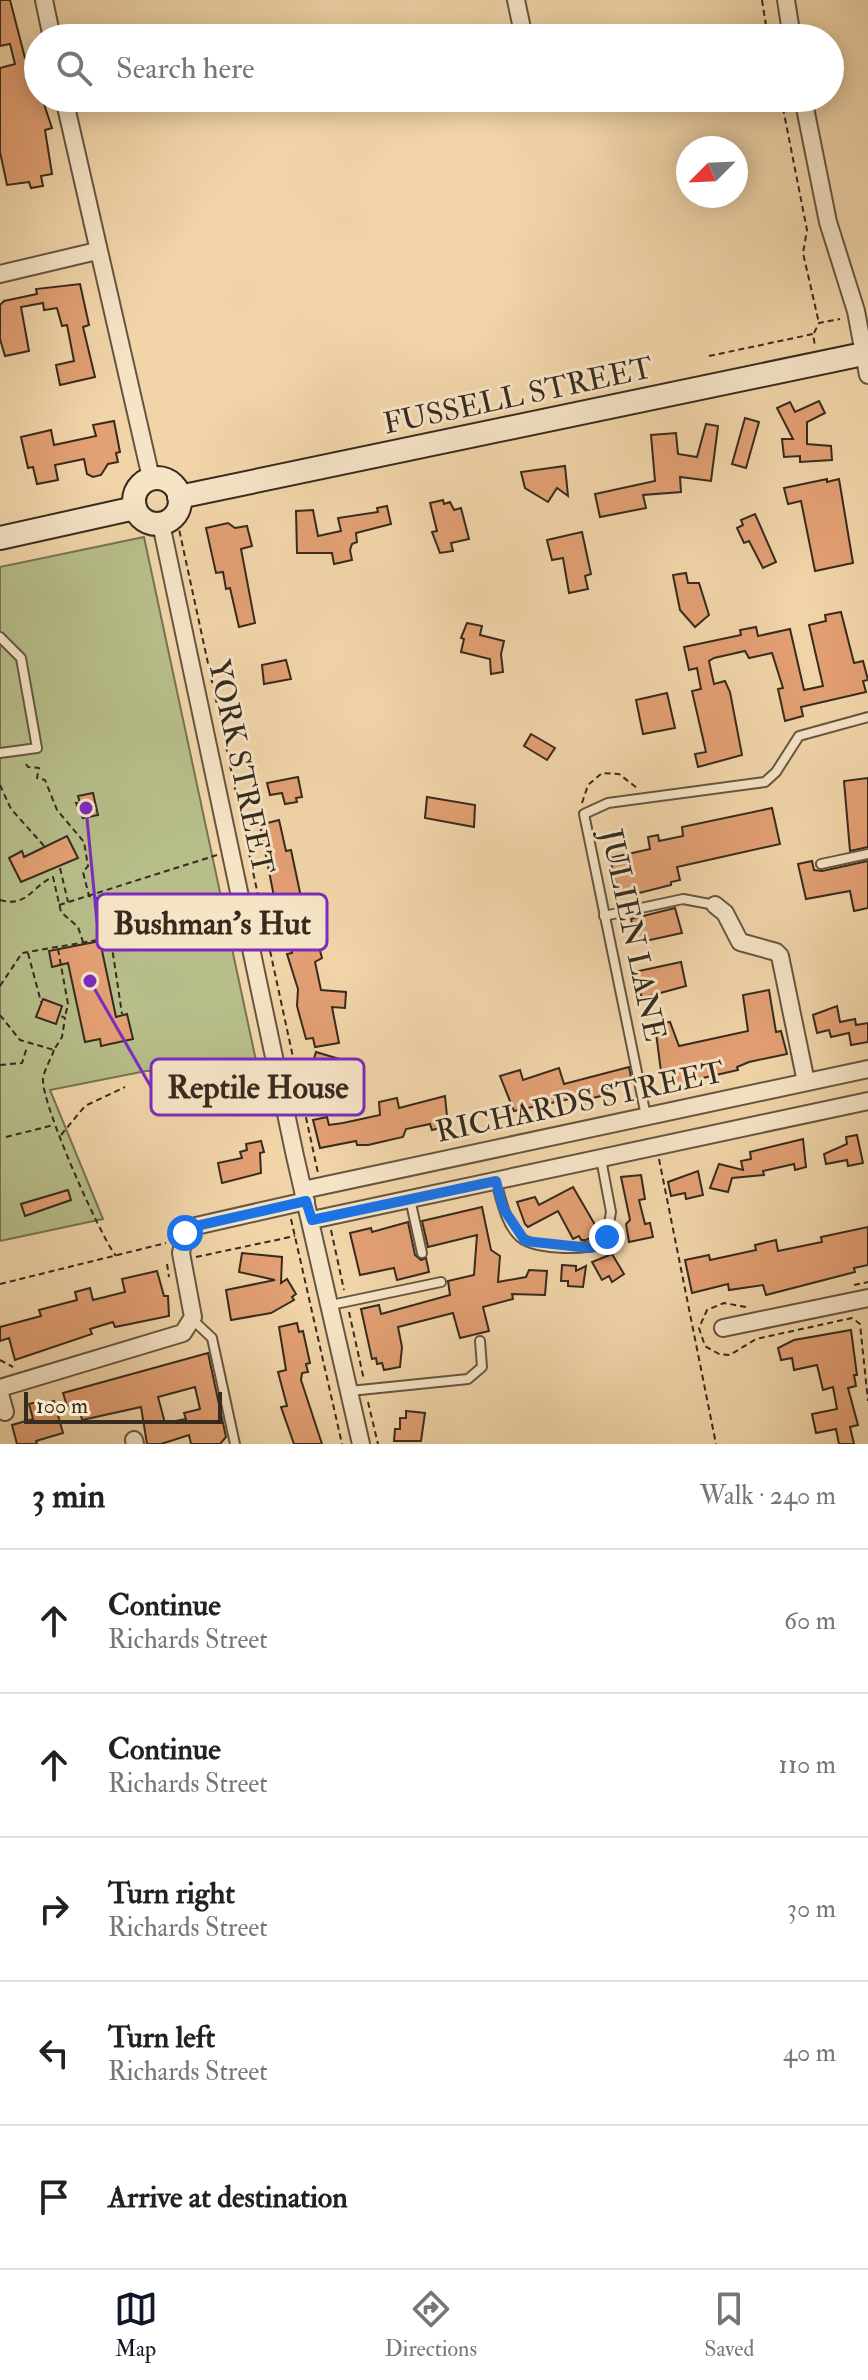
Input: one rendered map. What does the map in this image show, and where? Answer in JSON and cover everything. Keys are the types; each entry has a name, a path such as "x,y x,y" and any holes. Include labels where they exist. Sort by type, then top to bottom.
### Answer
{"street":[{"path":"44,0 49,24"},
{"path":"516,0 521,24"},
{"path":"786,0 790,24"},
{"path":"67,112 116,338 136,401 151,478"},
{"path":"806,112 828,222 857,315 867,361"},
{"path":"0,274 97,251"},
{"name":"FUSSELL STREET","path":"184,496 819,363 867,361"},
{"path":"151,478 169,481 184,496 177,511 161,524 148,522 135,508 136,490 151,478"},
{"path":"0,538 135,508"},
{"name":"YORK STREET","path":"161,524 229,850 361,1444"},
{"path":"715,905 725,913 740,942 774,951 780,956 806,1082"},
{"name":"RICHARDS STREET","path":"182,1239 196,1226 288,1205 305,1196 646,1116 868,1069"},
{"name":"RICHARDS STREET","path":"312,1220 868,1101"},
{"path":"5,1412 0,1391 179,1335 193,1320 182,1260 182,1239"},
{"path":"723,1328 868,1298"}],"lane":[{"path":"0,637 21,658 37,748 0,753"},
{"path":"585,814 603,805 767,781 799,736 868,717"},
{"name":"JULIEN LANE","path":"585,814 646,1116"},
{"path":"821,864 868,854"},
{"path":"604,916 683,899 700,905 715,905"},
{"name":"RICHARDS STREET","path":"496,1181 503,1208 525,1241 593,1248 607,1237 611,1215 601,1158"},
{"path":"410,1199 422,1253"},
{"path":"331,1305 441,1282"},
{"path":"193,1320 212,1338 235,1444"},
{"path":"350,1391 468,1379 482,1367 480,1341"}],"path":[{"path":"762,0 766,24"},
{"path":"784,112 807,230 803,253 819,323 813,334 819,363"},
{"path":"819,323 857,315"},
{"path":"709,356 813,334"},
{"path":"184,496 192,508 179,529 318,1174"},
{"path":"26,764 39,768 37,778 45,780 57,810 84,842 89,857 83,872 89,896"},
{"path":"585,814 585,792 593,779 604,773 621,775 647,794 665,796"},
{"path":"0,785 11,809 45,847"},
{"path":"59,905 229,850"},
{"path":"60,868 68,903"},
{"path":"0,900 10,903 27,899 39,883 53,877 61,912 78,927 83,942"},
{"path":"89,896 97,898 107,914 122,1014"},
{"path":"0,986 22,953 110,938"},
{"path":"57,947 68,1004 62,1037 43,1080 54,1125 61,1135 102,1236 116,1256"},
{"path":"28,951 41,1002"},
{"path":"0,1015 15,1037 27,1047 54,1050"},
{"path":"59,1015 65,1018"},
{"path":"0,1065 22,1063 27,1047"},
{"path":"61,1135 79,1111 125,1087"},
{"path":"6,1137 22,1136 54,1125"},
{"path":"656,1146 716,1444"},
{"path":"288,1205 342,1444"},
{"path":"172,1288 166,1264 295,1236"},
{"path":"0,1284 182,1239"},
{"path":"860,1330 868,1329"},
{"path":"0,1360 17,1370"}],"green space":[{"path":"144,537 258,1070 146,1071 50,1090 103,1219 0,1241 0,567"}],"building":[{"path":"0,0 10,0 24,54 24,112 47,112 52,128 45,130 52,174 41,176 43,186 31,188 29,182 7,185 0,152 0,68 15,64 10,44 0,46"},
{"path":"80,284 89,325 83,327 95,377 60,385 56,365 74,361 67,325 62,326 57,308 44,310 43,303 21,307 29,351 5,356 0,339 0,305 4,301 37,294 36,289"},
{"path":"819,401 825,413 807,422 807,444 831,446 832,460 800,462 800,456 784,457 782,439 793,439 777,408 790,402 795,412"},
{"path":"745,418 759,422 746,468 732,464"},
{"path":"114,421 120,452 116,453 118,462 108,464 101,475 93,477 87,474 84,459 55,465 58,480 37,484 33,467 28,468 21,437 51,430 54,445 96,436 93,425"},
{"path":"706,424 718,426 711,481 680,477 681,492 643,495 646,508 600,517 595,494 655,481 651,435 676,433 678,454 697,457"},
{"path":"565,466 568,496 557,488 548,502 525,488 521,472"},
{"path":"827,479 827,482 839,479 853,563 815,571 801,501 788,504 784,488"},
{"path":"443,500 444,504 450,502 454,510 461,508 469,539 451,543 453,551 440,553 432,532 437,531 430,503"},
{"path":"387,506 391,524 356,533 357,542 352,544 350,550 352,560 334,564 332,553 297,553 296,511 313,510 318,536 341,531 338,518 378,512 377,508"},
{"path":"755,514 776,562 763,568 749,541 744,543 737,528 743,525 741,520"},
{"path":"228,523 235,528 247,526 252,546 241,549 255,623 239,627 230,588 226,589 223,572 216,573 206,528"},
{"path":"582,532 591,574 585,576 588,589 569,593 563,558 552,560 547,540"},
{"path":"686,573 688,583 699,583 709,615 695,627 680,610 673,575"},
{"path":"841,612 854,663 863,661 868,680 863,681 866,692 801,707 803,716 785,721 778,689 783,688 772,653 749,658 745,651 714,658 709,661 714,684 725,681 730,692 742,755 698,767 695,754 706,752 692,691 701,689 697,668 689,670 684,647 741,635 740,630 756,627 758,636 790,629 804,690 823,686 809,625 826,621 825,615"},
{"path":"467,623 482,626 480,635 504,641 501,654 503,672 491,674 490,659 461,652 464,639 461,638"},
{"path":"286,660 291,679 264,684 262,665"},
{"path":"667,693 675,728 643,734 636,700"},
{"path":"531,734 555,748 547,760 524,746"},
{"path":"298,777 302,797 296,798 297,802 285,804 282,793 270,795 267,783"},
{"path":"868,778 868,847 850,851 844,781"},
{"path":"93,793 98,815 83,818 76,803 80,803 78,796"},
{"path":"427,797 475,805 474,827 425,818"},
{"path":"772,808 780,844 677,867 680,880 671,882 671,885 619,898 610,858 650,849 648,837 658,835 659,841 683,836 682,827"},
{"path":"279,820 286,851 291,850 312,949 319,947 322,958 315,962 321,990 346,992 345,1008 332,1007 339,1043 315,1047 313,1038 306,1039 297,1006 298,989 287,954 292,953 283,911 277,912 260,825"},
{"path":"67,836 78,858 21,882 9,858 22,851 24,857"},
{"path":"812,861 814,870 822,871 868,861 868,908 854,911 850,891 806,899 798,864"},
{"path":"675,908 682,933 636,943 631,919"},
{"path":"100,941 116,1017 127,1014 133,1039 101,1046 100,1039 85,1042 68,963 52,967 49,951"},
{"path":"681,962 686,986 642,998 639,987 636,988 634,972"},
{"path":"769,990 776,1032 781,1031 787,1054 749,1062 737,1067 738,1070 663,1087 655,1025 670,1022 679,1046 748,1031 743,995"},
{"path":"43,999 62,1006 56,1024 36,1017"},
{"path":"837,1006 840,1022 855,1019 856,1025 868,1023 868,1042 851,1045 849,1033 831,1037 829,1030 817,1033 813,1015"},
{"path":"316,1052 346,1061 341,1077 311,1068"},
{"path":"629,1067 632,1082 600,1091 601,1096 593,1098 594,1102 581,1104 574,1098 514,1111 500,1076 520,1070 523,1080 559,1068 564,1084"},
{"path":"445,1096 448,1126 432,1130 430,1124 406,1129 403,1137 368,1145 357,1145 356,1141 320,1148 313,1120 327,1117 329,1125 343,1123 380,1115 379,1102 397,1098 399,1108"},
{"path":"857,1135 863,1163 848,1166 847,1160 826,1164 824,1154 847,1144 846,1137"},
{"path":"803,1139 806,1167 795,1170 794,1164 763,1171 764,1175 732,1178 728,1192 710,1188 719,1164 743,1170 741,1161 751,1159 750,1152"},
{"path":"261,1141 264,1152 260,1153 261,1173 222,1183 218,1163 242,1158 240,1152 247,1150 246,1144"},
{"path":"698,1171 703,1195 686,1199 685,1193 671,1196 668,1182"},
{"path":"641,1175 645,1199 639,1200 645,1224 650,1223 653,1237 629,1242 626,1224 630,1220 621,1177"},
{"path":"573,1187 598,1230 595,1235 586,1240 581,1240 579,1236 573,1239 558,1211 528,1227 525,1224 517,1202 535,1197 539,1205"},
{"path":"68,1190 71,1200 25,1216 21,1204"},
{"path":"482,1207 491,1250 500,1256 498,1282 526,1277 529,1270 547,1271 545,1295 512,1294 513,1299 483,1307 489,1331 460,1338 453,1313 398,1327 402,1347 400,1367 384,1370 382,1363 377,1364 376,1358 372,1359 361,1309 379,1305 381,1314 450,1295 448,1281 474,1275 477,1235 428,1247 422,1221"},
{"path":"408,1222 415,1255 421,1260 426,1258 429,1272 397,1280 394,1268 360,1275 350,1233 371,1228 372,1232"},
{"path":"868,1227 868,1265 854,1268 855,1272 766,1295 763,1285 729,1290 728,1284 692,1293 685,1260 709,1255 710,1260 756,1250 755,1245 776,1240 778,1251 822,1242 821,1237"},
{"path":"242,1253 282,1257 281,1283 287,1279 296,1294 292,1297 294,1300 271,1313 231,1320 226,1290 275,1280 239,1272"},
{"path":"612,1254 624,1274 612,1282 609,1276 602,1280 592,1262"},
{"path":"562,1265 576,1266 576,1271 586,1266 583,1287 568,1286 568,1281 561,1281"},
{"path":"157,1271 164,1296 168,1296 169,1316 115,1327 113,1322 90,1329 92,1334 15,1360 9,1338 0,1341 0,1327 41,1316 39,1310 77,1300 75,1292 90,1288 93,1300 125,1292 122,1279"},
{"path":"297,1323 299,1332 303,1331 310,1363 306,1364 308,1372 302,1373 301,1380 322,1444 294,1444 281,1407 287,1406 278,1372 286,1370 279,1327"},
{"path":"851,1330 857,1375 854,1375 856,1386 848,1388 858,1425 850,1427 854,1444 839,1444 836,1429 816,1433 812,1414 837,1409 833,1387 823,1390 817,1365 794,1370 792,1358 781,1360 778,1348 794,1340"},
{"path":"208,1353 226,1437 220,1444 191,1444 189,1435 161,1444 147,1444 141,1407 82,1420 78,1403 67,1406 63,1393","holes":["195,1387 200,1409 184,1413 186,1419 165,1423 158,1397"]},
{"path":"42,1401 43,1404 54,1401 63,1433 36,1441 37,1444 17,1444 12,1425 33,1419 29,1404"},
{"path":"406,1411 425,1413 421,1441 394,1441 395,1429 400,1429 400,1418 406,1418"}],"place":[{"name":"Bushman's Hut","path":"86,808"},
{"name":"Reptile House","path":"90,981"}],"route":[{"path":"185,1233 196,1226 306,1201 312,1220 496,1181 503,1208 516,1232 525,1241 590,1248 599,1246 607,1237"}]}
